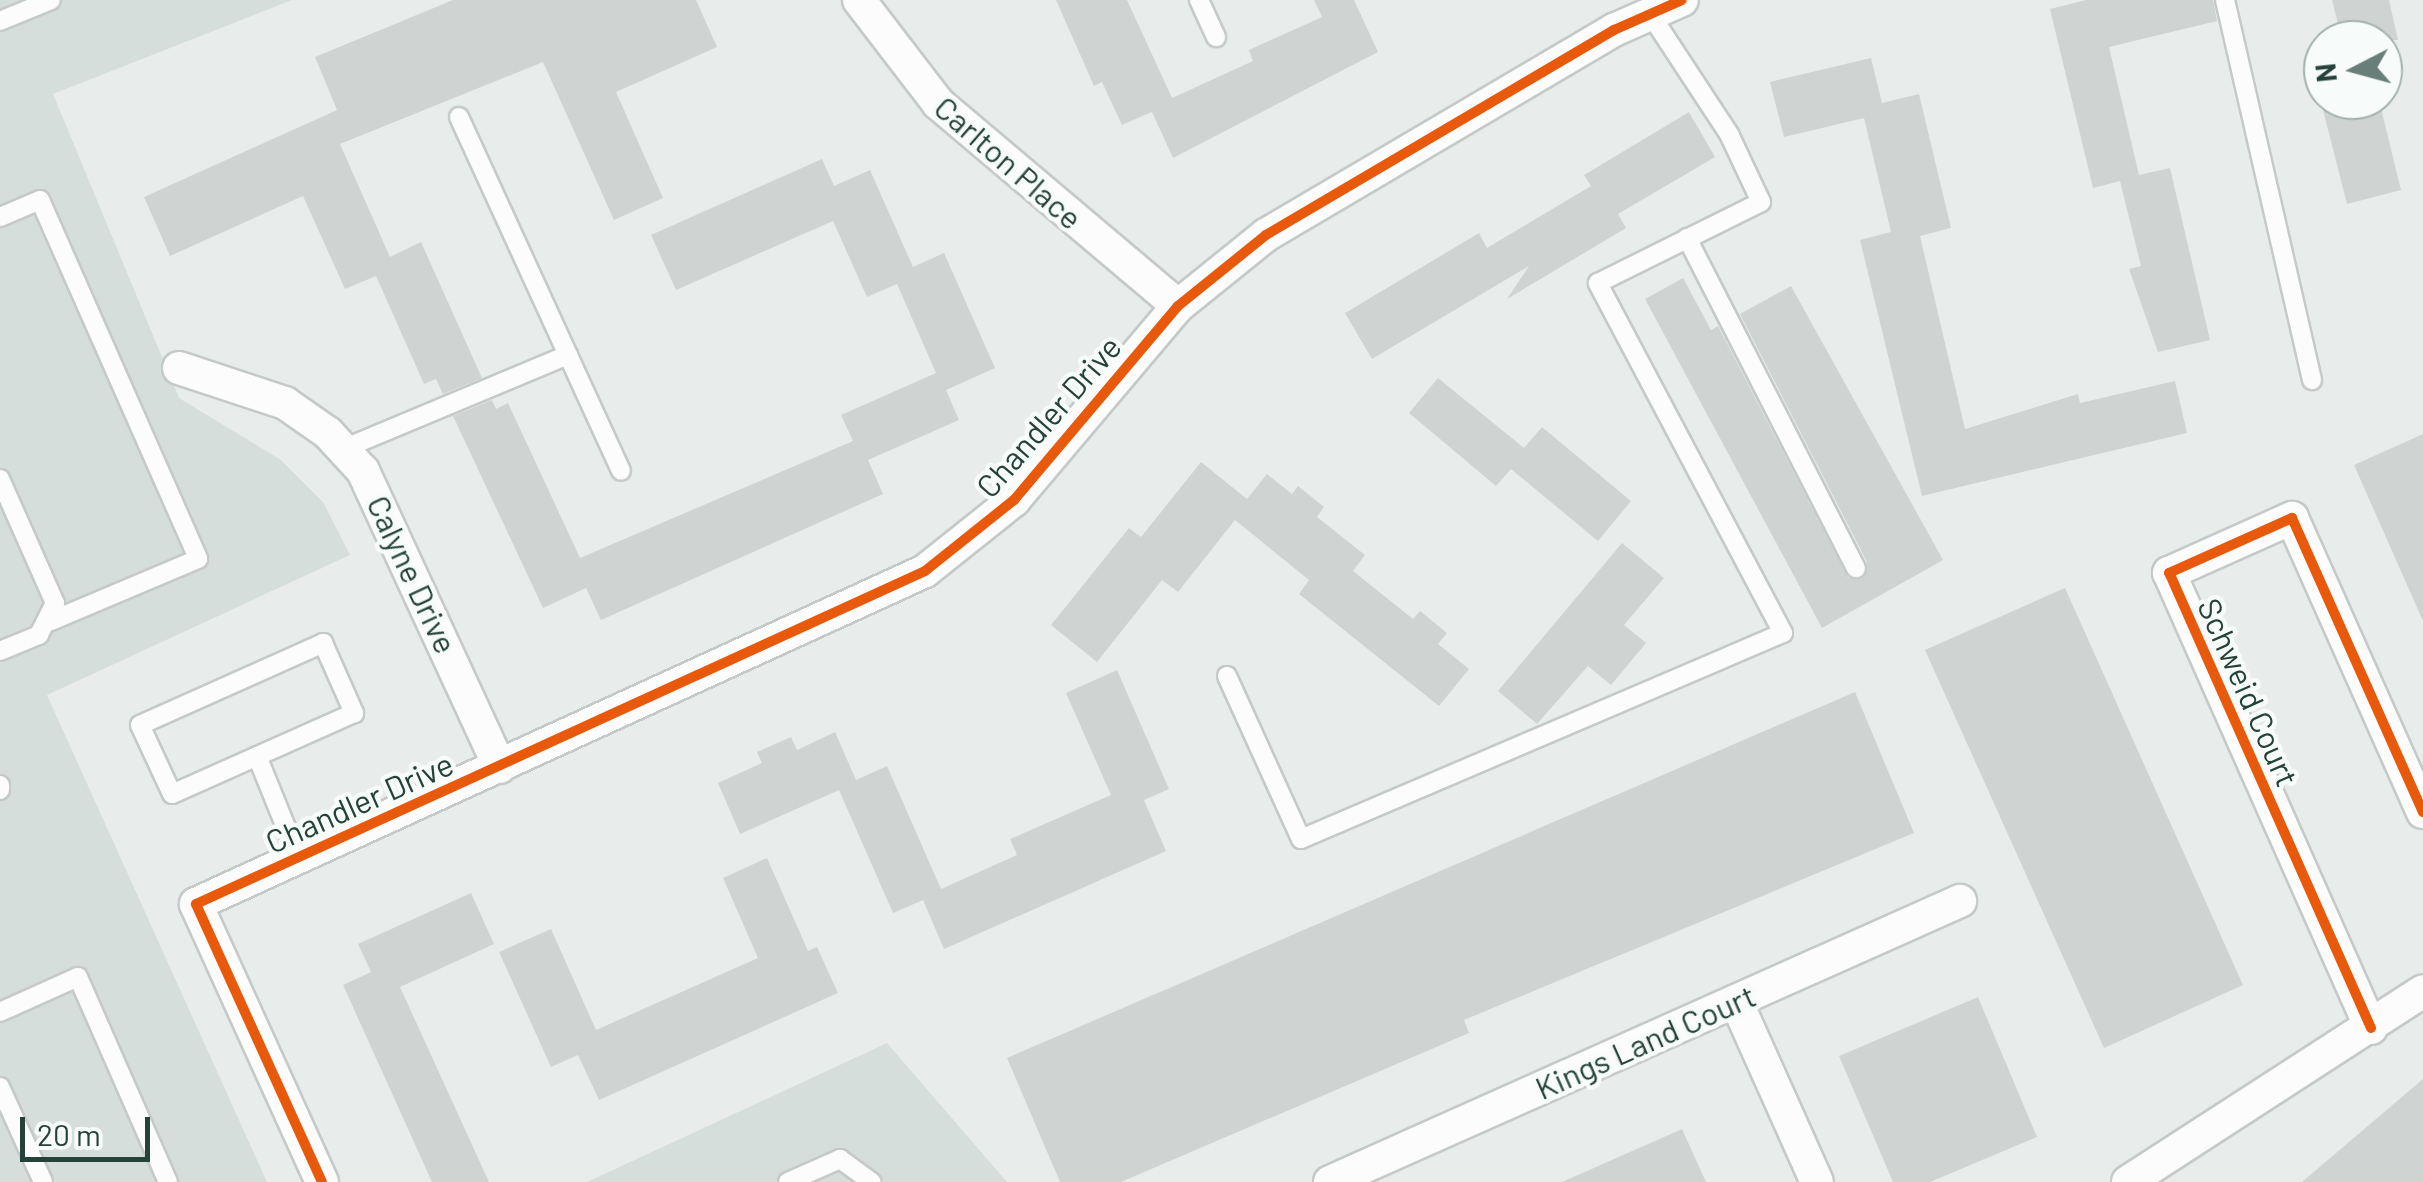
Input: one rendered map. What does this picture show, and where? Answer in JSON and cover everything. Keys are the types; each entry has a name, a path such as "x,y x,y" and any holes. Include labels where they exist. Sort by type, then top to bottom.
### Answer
{"street":[{"name":"Carlton Place","path":"859,0 938,103 1178,306"},
{"name":"Chandler Drive","path":"322,1182 196,904 925,571 1014,500 1178,306 1308,208 1649,12 1682,0"},
{"name":"Calyne Drive","path":"179,368 285,403 343,449 388,513 500,766"},
{"name":"Schweid Court","path":"2371,1028 2170,573 2292,518 2423,812"},
{"name":"Kings Land Court","path":"1330,1182 1960,901"},
{"path":"2128,1182 2423,992"},
{"path":"1736,1000 1816,1182"}],"lane":[{"path":"0,21 51,0"},
{"path":"1199,0 1216,37"},
{"path":"2225,0 2312,380"},
{"path":"1227,676 1300,840 1783,633 1598,283 1760,202 1730,134 1649,12"},
{"path":"460,117 621,471"},
{"path":"0,218 40,200 198,560 51,621 0,651"},
{"path":"1687,238 1856,568"},
{"path":"343,449 568,355"},
{"path":"0,478 54,603 51,621"},
{"path":"323,643 354,713 257,756 172,794 140,725 323,643"},
{"path":"257,756 298,857"},
{"path":"0,1012 78,977 168,1182"},
{"path":"0,1087 43,1182"},
{"path":"788,1182 840,1159 872,1182"}],"shaded area":[{"path":"0,0 292,0 53,94 179,398 281,460 323,502 350,555 47,695 267,1182 0,1182"},
{"path":"887,1043 1007,1182 587,1182"}],"building":[{"path":"453,0 696,0 717,47 616,92 663,198 614,220 543,62 340,144 390,257 421,242 482,378 443,394 436,379 424,384 376,276 345,289 303,196 170,256 144,197 337,110 315,57"},
{"path":"1056,0 1127,0 1172,98 1253,61 1249,50 1322,17 1314,0 1354,0 1378,52 1173,158 1152,112 1122,125 1102,82 1094,86"},
{"path":"2086,0 2213,0 2217,21 2109,47 2139,175 2170,168 2210,340 2158,352 2129,269 2141,266 2120,181 2093,188 2050,9"},
{"path":"2332,0 2389,0 2394,20 2337,20"},
{"path":"1871,58 1882,103 1919,94 1951,228 1920,236 1965,429 2078,394 2080,403 2175,381 2187,433 1922,496 1860,240 1891,232 1864,118 1784,137 1770,82"},
{"path":"1689,112 1715,157 1618,214 1626,228 1507,299 1529,266 1372,359 1345,313 1479,233 1487,248 1591,186 1584,175"},
{"path":"2326,120 2384,120 2401,190 2347,204"},
{"path":"822,159 834,186 870,170 913,267 944,253 995,368 946,390 959,420 868,460 883,494 601,620 586,588 543,608 453,416 492,400 496,409 508,403 580,558 853,441 841,415 936,373 897,284 867,297 833,221 676,290 651,235"},
{"path":"1683,278 1711,330 1718,326 1848,578 1862,579 1867,562 1740,314 1791,286 1943,560 1822,628 1645,299"},
{"path":"1438,378 1524,448 1542,427 1631,501 1598,541 1511,469 1496,486 1409,413"},
{"path":"2423,434 2423,621 2354,465"},
{"path":"1201,462 1247,499 1267,474 1292,494 1298,486 1324,507 1317,517 1365,555 1353,571 1413,619 1420,611 1447,633 1438,644 1469,669 1439,706 1299,594 1309,580 1235,520 1178,592 1162,580 1097,662 1051,625 1129,528 1141,537"},
{"path":"1622,543 1664,578 1624,625 1646,643 1611,685 1588,666 1537,724 1498,691"},
{"path":"2065,588 2243,985 2104,1048 1925,650"},
{"path":"1117,670 1169,789 1144,800 1166,851 944,949 923,900 893,913 839,790 740,834 718,783 762,763 757,752 791,737 797,750 835,732 856,780 887,766 941,889 1017,855 1010,839 1111,795 1066,693"},
{"path":"1855,692 1914,833 1464,1020 1469,1033 1121,1182 1060,1182 1007,1058"},
{"path":"767,858 808,951 817,947 838,993 599,1100 578,1055 551,1067 499,952 551,929 596,1030 758,958 723,878"},
{"path":"471,893 494,944 400,987 489,1182 432,1182 343,985 371,972 358,944"},
{"path":"1978,997 2037,1137 1930,1182 1893,1182 1839,1056"},
{"path":"2423,1079 2423,1182 2302,1182"},
{"path":"1682,1129 1706,1182 1562,1182"}],"cycle path":[{"path":"322,1182 196,904 925,571 1014,500 1178,306 1266,235 1614,30 1682,0"},
{"path":"2371,1028 2169,573 2292,518 2423,812"}]}
